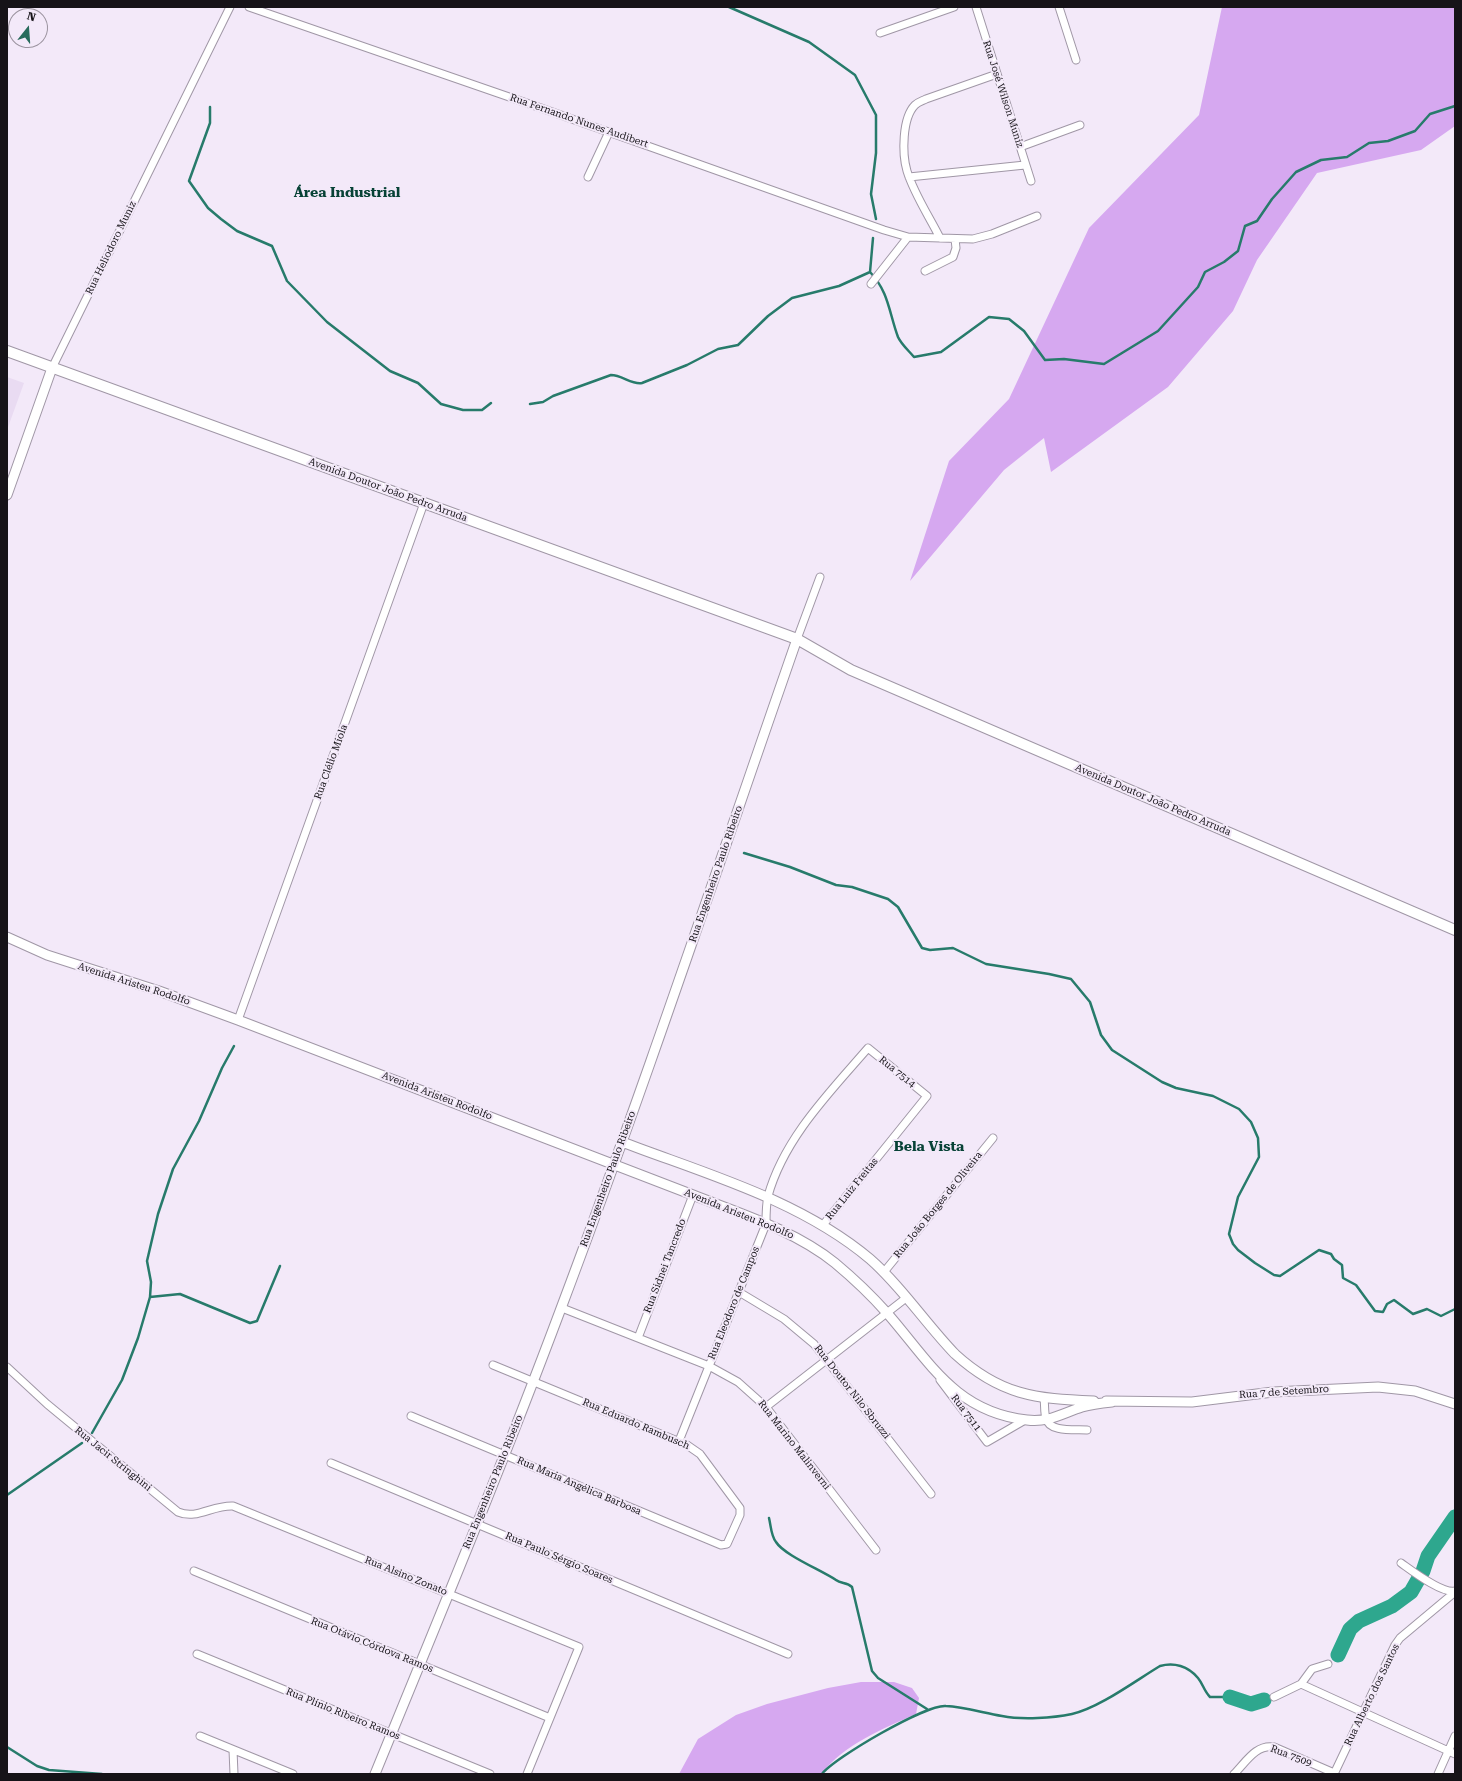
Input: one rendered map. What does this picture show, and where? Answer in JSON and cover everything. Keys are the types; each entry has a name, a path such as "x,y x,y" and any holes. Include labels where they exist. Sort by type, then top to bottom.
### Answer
{"main road":[{"name":"Avenida Doutor João Pedro Arruda","path":"7,352 770,629 789,643 798,639 803,649 812,656 851,670 1455,930"}],"street":[{"name":"Rua Heliodoro Muniz","path":"7,495 52,368 230,7"},
{"name":"Rua Fernando Nunes Audibert","path":"249,7 609,132 884,230 908,237"},
{"path":"880,33 954,7"},
{"name":"Rua José Wilson Muniz","path":"976,7 1031,181"},
{"path":"1059,7 1076,60"},
{"path":"940,238 909,177 905,159 904,139 910,112 916,104 997,74"},
{"path":"1020,147 1080,125"},
{"path":"588,177 609,132"},
{"path":"909,177 1026,165"},
{"path":"871,284 908,237 955,239 973,238 992,234 1037,216"},
{"path":"925,271 953,257 956,248 955,239"},
{"name":"Rua Clélio Miola","path":"238,1020 424,503"},
{"name":"Rua Engenheiro Paulo Ribeiro","path":"375,1774 534,1382 562,1308 614,1165 820,577"},
{"name":"Avenida Aristeu Rodolfo","path":"7,937 47,954 159,991 238,1020 693,1195 766,1224 801,1240 829,1258 868,1292 932,1369 962,1396 996,1412 1025,1420 1046,1420 1084,1406 1112,1402"},
{"name":"Rua 7514","path":"868,1048 927,1096"},
{"name":"Rua Eleodoro de Campos","path":"679,1441 766,1224 768,1198 776,1175 797,1136 812,1115 868,1048"},
{"name":"Rua Luiz Freitas","path":"823,1225 927,1096"},
{"name":"Rua João Borges de Oliveira","path":"884,1272 993,1138"},
{"path":"622,1142 768,1198 823,1225 851,1244 884,1272 940,1338 970,1368 992,1382 1007,1389 1044,1399 1112,1402"},
{"name":"Rua Sidnei Tancredo","path":"638,1338 693,1195"},
{"name":"Rua Doutor Nilo Sbruzzi","path":"739,1292 764,1305 799,1330 828,1359 931,1494"},
{"path":"766,1407 906,1298"},
{"name":"Rua Marino Malinverni","path":"562,1308 709,1366 738,1382 766,1407 876,1550"},
{"name":"Rua Eduardo Rambusch","path":"493,1365 694,1448 740,1508 740,1515 728,1542 725,1545"},
{"name":"Rua Jacir Stringhini","path":"7,1367 47,1404 178,1512 192,1516 220,1506 233,1506"},
{"name":"Rua 7511","path":"932,1369 987,1442 1025,1420"},
{"name":"Rua 7 de Setembro","path":"1112,1402 1192,1402 1273,1392 1378,1387 1415,1391 1455,1404"},
{"path":"1044,1399 1046,1420 1055,1427 1087,1430"},
{"name":"Rua Maria Angélica Barbosa","path":"410,1416 725,1545"},
{"name":"Rua Paulo Sérgio Soares","path":"330,1463 788,1654"},
{"name":"Rua Alsino Zonato","path":"233,1506 579,1647 550,1718"},
{"path":"1400,1563 1446,1590 1455,1591"},
{"name":"Rua Otávio Córdova Ramos","path":"194,1571 550,1718"},
{"name":"Rua Alberto dos Santos","path":"1334,1773 1400,1638 1455,1591"},
{"name":"Rua Plínio Ribeiro Ramos","path":"197,1654 490,1774"},
{"path":"1274,1697 1301,1684 1312,1669 1328,1664"},
{"path":"1301,1684 1452,1752"},
{"path":"527,1774 550,1718"},
{"path":"200,1736 293,1774"},
{"path":"1438,1774 1452,1752 1455,1736"},
{"name":"Rua 7509","path":"1234,1774 1260,1748 1268,1746 1274,1747 1334,1773"},
{"path":"233,1750 234,1774"}],"shaded area":[{"path":"1222,7 1455,7 1455,126 1421,150 1317,173 1257,260 1233,311 1168,387 1051,472 1044,438 1004,470 910,581 949,461 1009,399 1089,228 1199,115"},
{"path":"7,377 24,383 7,430"},
{"path":"861,1682 894,1682 912,1688 919,1698 916,1714 865,1738 841,1754 821,1774 679,1774 698,1739 736,1715 767,1704 828,1688"}],"waterway":[{"path":"729,7 809,42 855,75 876,115 876,153 871,194 876,219"},
{"path":"873,238 870,272 885,295 899,340 914,357 941,352 989,317 1009,319 1024,331 1045,360 1064,359 1104,364 1158,331 1198,287 1205,272 1224,262 1238,251 1245,226 1257,221 1272,199 1296,172 1321,160 1347,157 1369,143 1388,141 1415,131 1430,114 1455,106"},
{"path":"210,107 210,123 189,181 208,208 237,231 272,246 287,281 327,322 390,371 418,383 441,404 463,410 482,410 491,403"},
{"path":"530,404 543,402 553,396 611,375 615,375 634,383 642,383 687,365 718,349 738,345 768,316 792,298 839,286 870,272"},
{"path":"744,853 790,867 836,885 852,887 888,899 898,907 922,948 930,950 953,948 986,964 1071,979 1090,1002 1101,1035 1112,1050 1162,1082 1176,1088 1213,1096 1239,1109 1251,1122 1258,1138 1259,1157 1238,1197 1229,1234 1233,1244 1238,1250 1274,1275 1280,1276 1319,1250 1331,1254 1334,1259 1342,1265 1343,1278 1356,1285 1375,1311 1383,1312 1387,1304 1394,1300 1413,1314 1427,1309 1441,1316 1455,1309"},
{"path":"92,1433 122,1380 138,1338 150,1297 151,1282 147,1261 158,1214 173,1169 199,1121 222,1068 234,1046"},
{"path":"150,1297 180,1294 250,1323 257,1321 280,1266"},
{"path":"7,1495 82,1443"},
{"path":"1338,1655 1350,1629 1359,1621 1392,1606 1411,1592 1423,1571 1428,1556 1455,1517"},
{"path":"769,1518 773,1537 780,1547 803,1562 852,1587 872,1671 878,1678 927,1709"},
{"path":"822,1774 844,1756 881,1733 901,1722 935,1708 946,1706 1019,1718 1056,1717 1083,1711 1094,1706 1160,1666 1170,1664 1190,1670 1200,1680 1210,1697 1230,1697"},
{"path":"1230,1697 1251,1704 1264,1700"},
{"path":"7,1747 37,1766 49,1770 102,1774"}],"district":[{"name":"Área Industrial","path":"347,193"},
{"name":"Bela Vista","path":"929,1147"}]}
